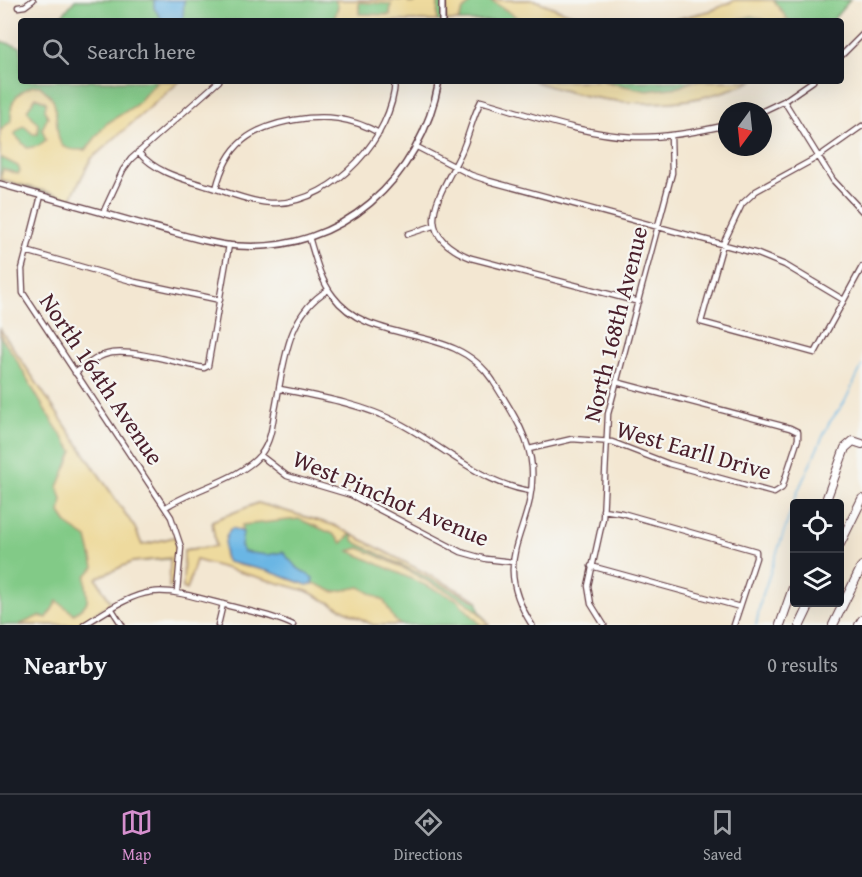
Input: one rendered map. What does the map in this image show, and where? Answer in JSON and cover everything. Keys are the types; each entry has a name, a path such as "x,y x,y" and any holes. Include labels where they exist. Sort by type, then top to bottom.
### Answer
{"highway":[{"path":"827,499 845,447 853,441 862,444"},
{"path":"844,536 862,499"},
{"path":"833,625 862,566"},
{"path":"780,625 790,598"},
{"path":"800,625 809,607"},
{"path":"859,625 862,620"}],"street":[{"path":"18,7 26,6 33,0"},
{"path":"441,18 442,0"},
{"path":"844,53 862,35"},
{"path":"103,213 123,170 138,152 216,84"},
{"path":"138,152 163,173 216,189 269,203 296,199 319,190 342,175 361,158 379,133 392,106 395,84"},
{"path":"0,184 229,245 266,246 309,237 332,228 366,207 395,180 417,147 434,108 439,84"},
{"path":"772,107 809,84"},
{"path":"639,302 471,258 452,250 440,239 433,226 438,199 481,101 566,126 634,137 670,136 718,127"},
{"path":"784,101 838,187 862,211"},
{"path":"216,189 222,168 230,154 251,134 267,126 329,117 358,122 379,133"},
{"path":"862,126 818,157 756,191 742,204 723,244 700,322 815,353 842,299 862,267"},
{"name":"North 168th Avenue","path":"604,625 590,598 588,580 603,510 604,442 616,382 672,172 670,136"},
{"path":"417,147 489,181 723,244 785,265 842,299"},
{"name":"North 164th Avenue","path":"41,196 22,269 23,293 166,507 181,547 177,591"},
{"path":"408,234 433,226"},
{"path":"309,237 328,290 341,305 365,321 442,343 469,356 492,380 522,432 529,449 532,468 530,491 513,561 515,592 532,625"},
{"path":"75,373 97,358 111,353 204,368 208,366 229,245"},
{"path":"26,251 135,282 220,300"},
{"path":"166,507 237,472 260,455 271,432 291,333 297,319 310,303 328,290"},
{"name":"West Earll Drive","path":"529,449 566,440 622,445 669,464 779,492 798,439 798,432 616,382"},
{"path":"280,389 339,401 378,413 410,429 494,481 530,491"},
{"name":"West Pinchot Avenue","path":"260,455 287,476 351,495 460,552 486,560 513,561"},
{"path":"603,510 622,513 756,552 734,625"},
{"path":"591,566 740,607"},
{"path":"84,625 111,608 145,593 177,591 293,625"},
{"path":"218,625 223,604"},
{"path":"111,608 122,625"}],"green space":[{"path":"75,0 534,0 570,14 588,18 60,18"},
{"path":"735,0 850,0 835,18 681,18 713,10"},
{"path":"0,41 18,46 18,84 174,84 91,159 70,200 0,180"},
{"path":"543,84 745,84 698,98 650,103 603,99"},
{"path":"0,329 135,528 142,545 175,537 178,558 132,562 96,578 111,603 77,625 0,625"},
{"path":"258,503 333,525 477,600 479,610 489,625 373,625 307,591 185,556 184,550 216,546 212,521"}],"sand":[{"path":"335,0 408,0 409,3 415,3 416,0 438,0 437,18 328,18 335,17 338,6","holes":["359,2 391,4 390,15 359,14"]},
{"path":"447,0 474,0 463,10 459,18 446,18"},
{"path":"490,0 534,0 570,14 588,18 559,18 518,18"},
{"path":"735,0 773,0 787,18 752,16 681,18 713,10"},
{"path":"154,84 177,84 91,159 71,198 0,179 3,169 18,174 20,171 18,166 0,157 0,131 11,121 13,101 27,88 40,86 52,98 60,143 65,148 86,150 106,124 136,105","holes":["36,97 46,102 45,111 48,117 42,129 46,140 38,146 27,148 14,134 24,126 33,134 38,134 38,124 27,110"]},
{"path":"543,84 616,84 647,91 686,84 745,84 698,98 650,103 603,99"},
{"path":"0,329 135,528 142,545 175,537 178,558 173,586 169,587 170,558 132,562 96,578 111,603 77,625 19,625 39,616 47,618 57,601 74,614 81,609 88,598 86,576 94,567 87,538 69,526 60,513 62,499 58,487 73,451 49,417 15,357 3,341"},
{"path":"258,503 333,525 351,534 342,543 333,534 299,519 242,525 242,530 230,529 226,537 224,558 234,564 270,571 305,584 314,583 334,592 360,587 384,601 400,625 373,625 307,591 196,560 187,590 183,588 184,550 216,546 212,521"},
{"path":"353,535 477,602 359,544 353,540"},
{"path":"359,548 396,564 465,601 489,625 481,625 456,599 349,551"}],"water":[{"path":"154,0 184,0 183,18 161,18 154,8"},
{"path":"232,528 243,532 241,546 244,552 267,555 283,552 296,567 313,578 313,584 307,585 268,571 228,562 225,544"}],"waterway":[{"path":"756,625 761,600 797,493 829,423 844,403 862,366"}]}
